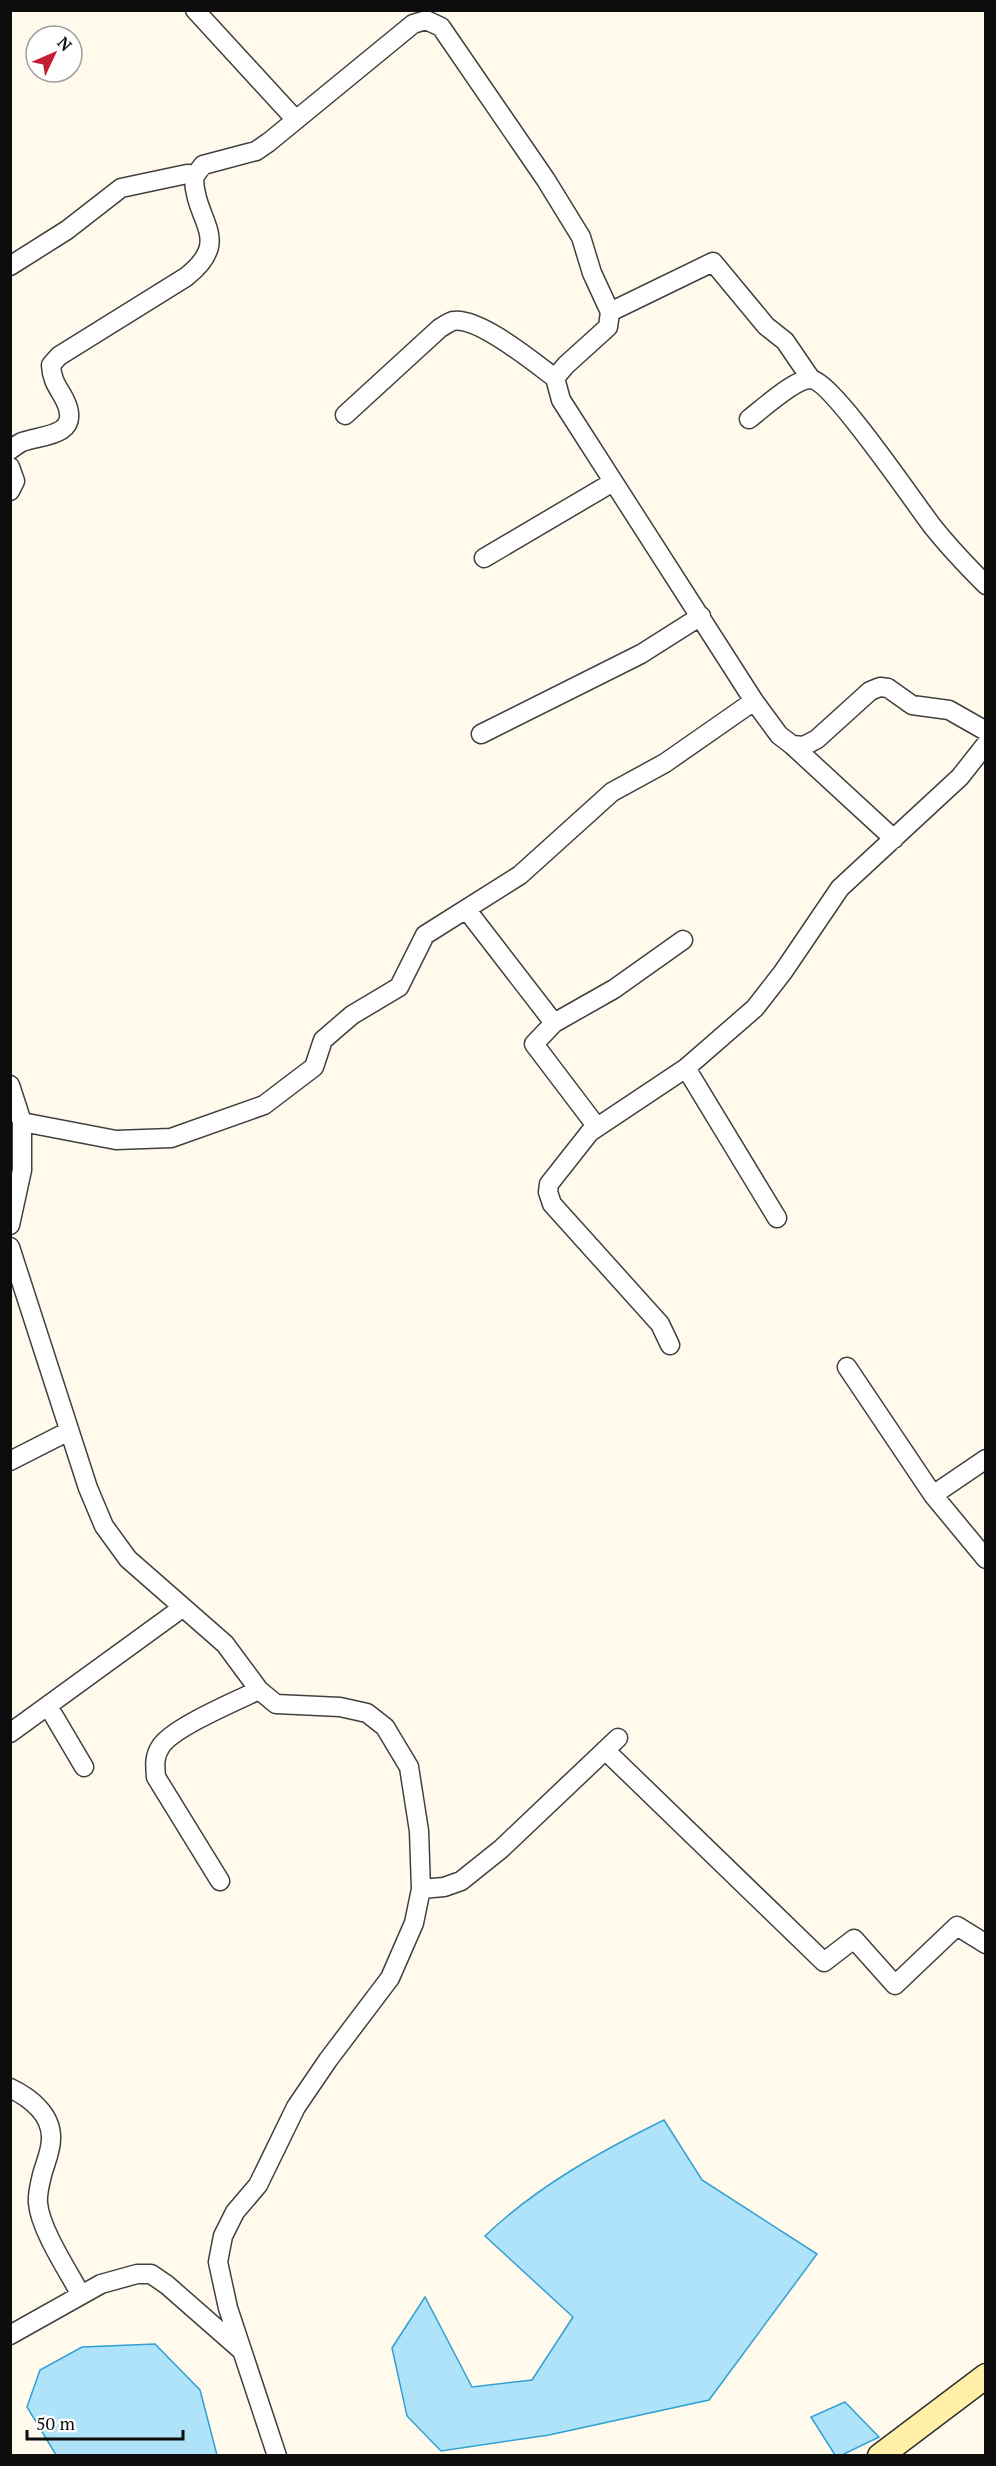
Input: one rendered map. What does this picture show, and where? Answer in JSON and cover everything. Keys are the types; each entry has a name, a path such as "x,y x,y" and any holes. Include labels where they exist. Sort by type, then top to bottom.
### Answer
{"main road":[{"path":"880,2456 986,2376"}],"street":[{"path":"195,10 296,120"},
{"path":"10,450 22,442 60,432 68,423 68,408 52,378 51,365 58,356 186,278 199,267 209,253 210,235 194,191 195,175 203,165 256,151 423,16 441,27 552,190 581,237 592,273 610,312 608,327 555,378"},
{"path":"10,266 67,230 121,188 187,174 195,175"},
{"path":"610,312 713,262 766,326 785,341 811,379 822,384 829,391 933,526 986,585"},
{"path":"345,415 440,328 452,321 465,322 494,335 555,378 561,400 754,701 780,735 894,839"},
{"path":"749,419 798,382 811,379"},
{"path":"10,467 15,481 10,492"},
{"path":"484,558 613,482"},
{"path":"481,734 641,654 701,616"},
{"path":"792,744 804,746 817,739 870,691 880,687 888,688 912,705 949,710 986,731"},
{"path":"22,1122 116,1140 171,1138 264,1105 314,1067 323,1040 352,1015 399,987 425,934 526,870 612,792 665,763 754,701"},
{"path":"670,1345 660,1324 552,1204 549,1197 549,1184 556,1172 597,1127 686,1068 754,1008 777,981 840,888 960,777 986,744"},
{"path":"466,909 554,1023"},
{"path":"597,1127 534,1044 554,1023 614,989 683,940"},
{"path":"686,1068 777,1218"},
{"path":"10,1085 22,1122 22,1170 10,1226"},
{"path":"10,1246 88,1488 104,1526 128,1559 225,1644 259,1690 276,1704 340,1707 366,1713 385,1727 409,1767 419,1832 421,1888 414,1923 390,1978 328,2060 296,2107 258,2185 235,2212 223,2236 218,2262 228,2308 277,2456"},
{"path":"847,1367 933,1496 986,1559"},
{"path":"10,1461 69,1431"},
{"path":"933,1496 986,1459"},
{"path":"10,1733 182,1608"},
{"path":"220,1881 156,1777 155,1759 162,1744 178,1731 259,1690"},
{"path":"48,1706 84,1767"},
{"path":"421,1888 444,1887 461,1881 501,1849 612,1744 824,1962 854,1939 895,1985 957,1926 986,1944"},
{"path":"10,2088 23,2094 43,2112 50,2124 51,2140 39,2188 38,2203 44,2223 81,2295"},
{"path":"10,2335 101,2284 137,2274 151,2274 241,2349"}],"water":[{"path":"664,2120 702,2180 817,2254 709,2400 549,2435 441,2451 407,2416 392,2348 425,2297 472,2387 532,2380 573,2317 485,2236 505,2218 570,2171"},
{"path":"155,2344 200,2390 217,2455 56,2455 27,2407 40,2370 82,2347"},
{"path":"845,2402 879,2437 842,2455 835,2455 811,2417"}]}
